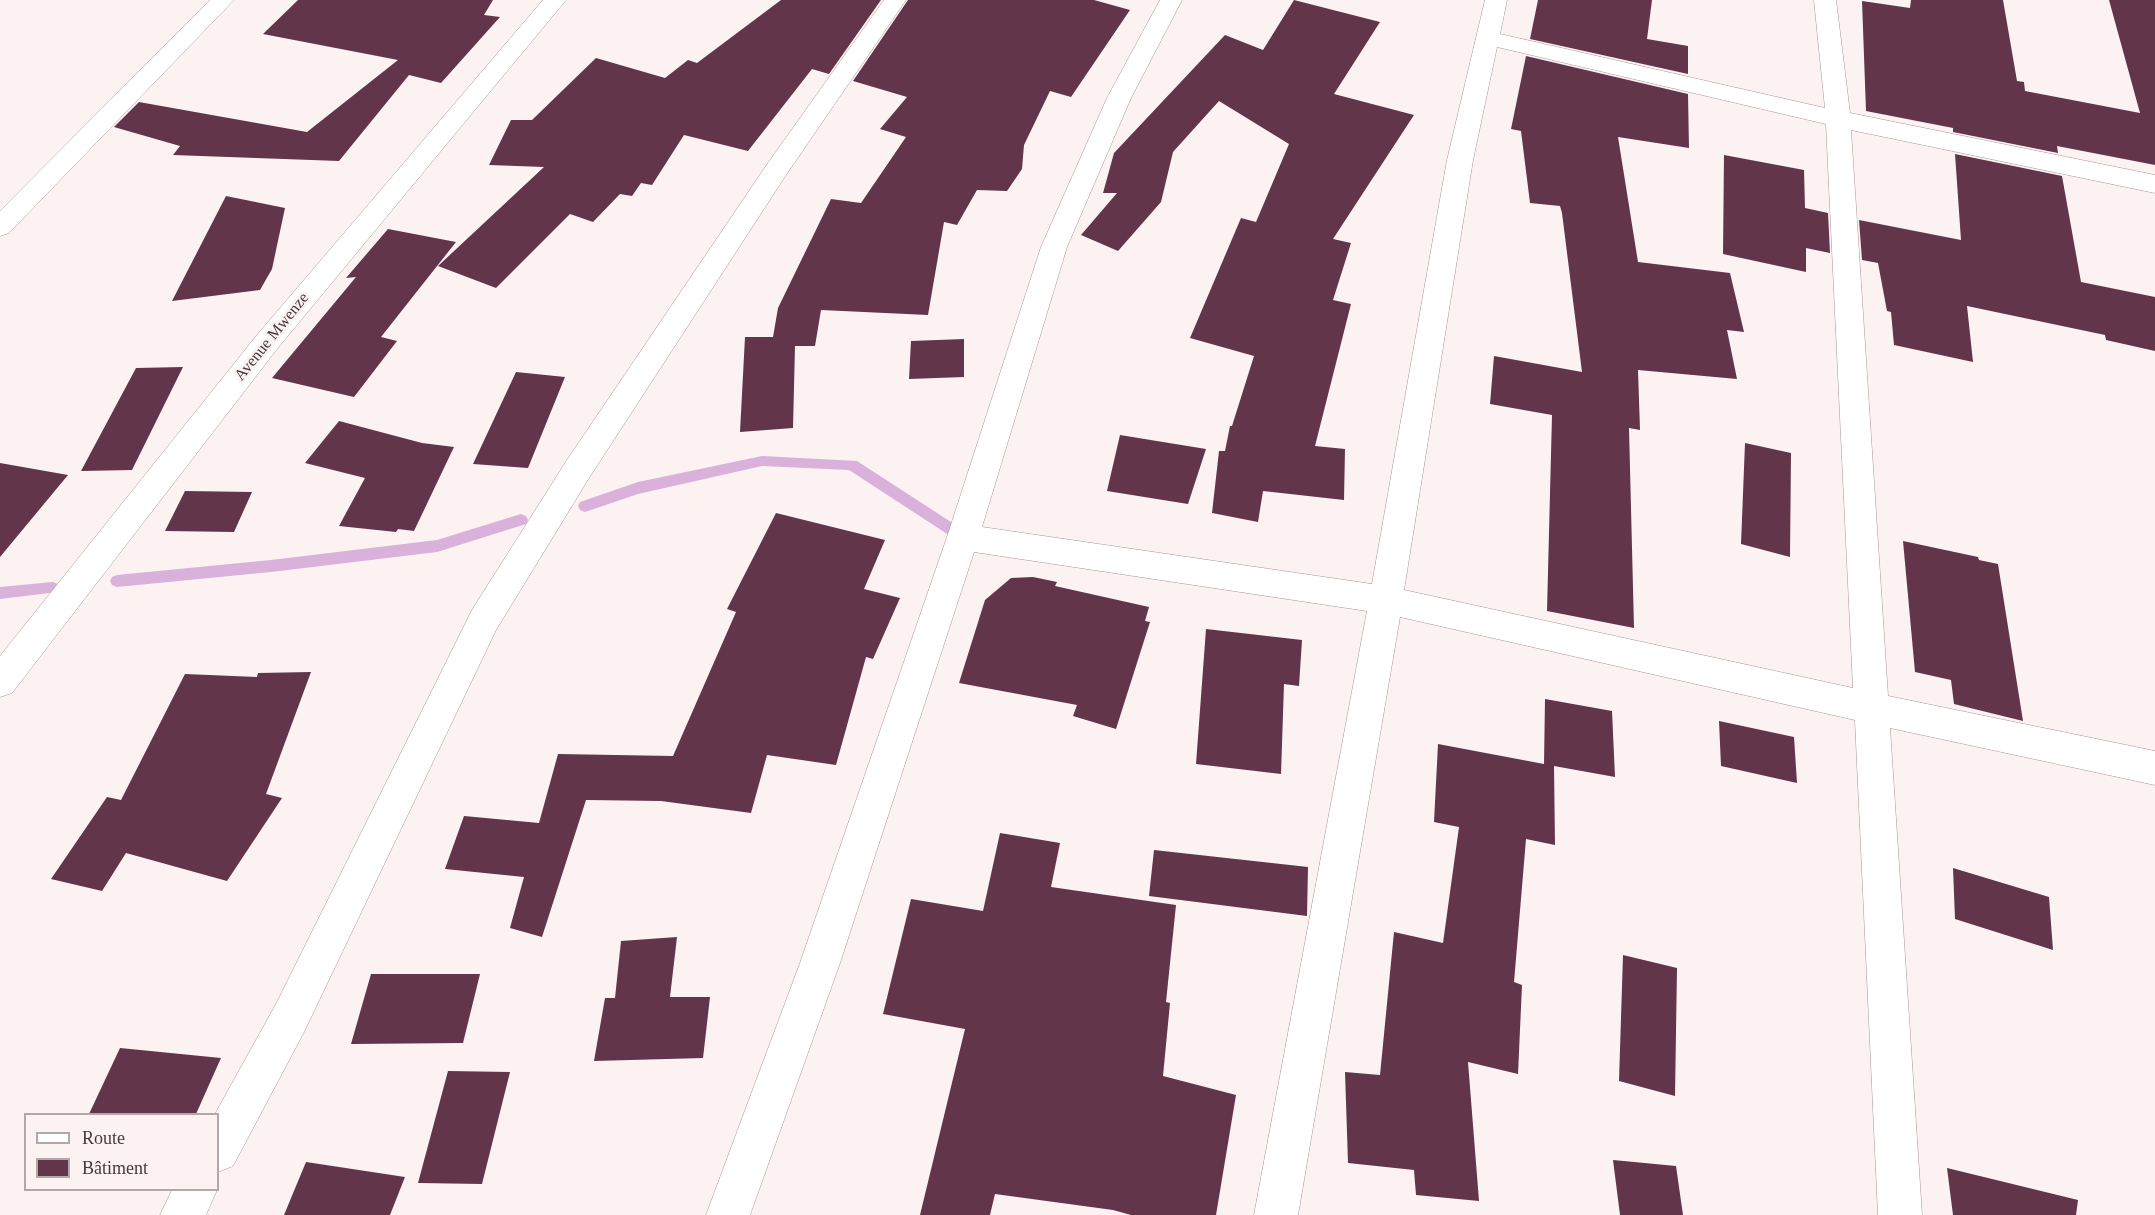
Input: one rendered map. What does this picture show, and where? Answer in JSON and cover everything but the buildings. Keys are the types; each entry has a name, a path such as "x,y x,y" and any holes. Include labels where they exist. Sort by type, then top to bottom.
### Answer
{"street":[{"path":"0,227 223,0"},
{"name":"Avenue Mwenze","path":"0,682 267,342 555,0"},
{"path":"219,1149 290,1018 484,620 591,450 777,169 895,0"},
{"path":"728,1215 823,951 963,537 1054,247 1119,98 1171,0"},
{"path":"1276,1215 1386,600 1460,160 1496,0"},
{"path":"1825,0 1838,119 1900,1215"},
{"path":"1487,38 1838,119 2155,184"},
{"path":"963,537 1386,600 2155,768"},
{"path":"182,1215 195,1191"}],"waterway":[{"path":"585,506 638,488 762,461 852,465 963,537"},
{"path":"117,581 271,566 437,546 521,520"},
{"path":"0,593 53,588"}]}
